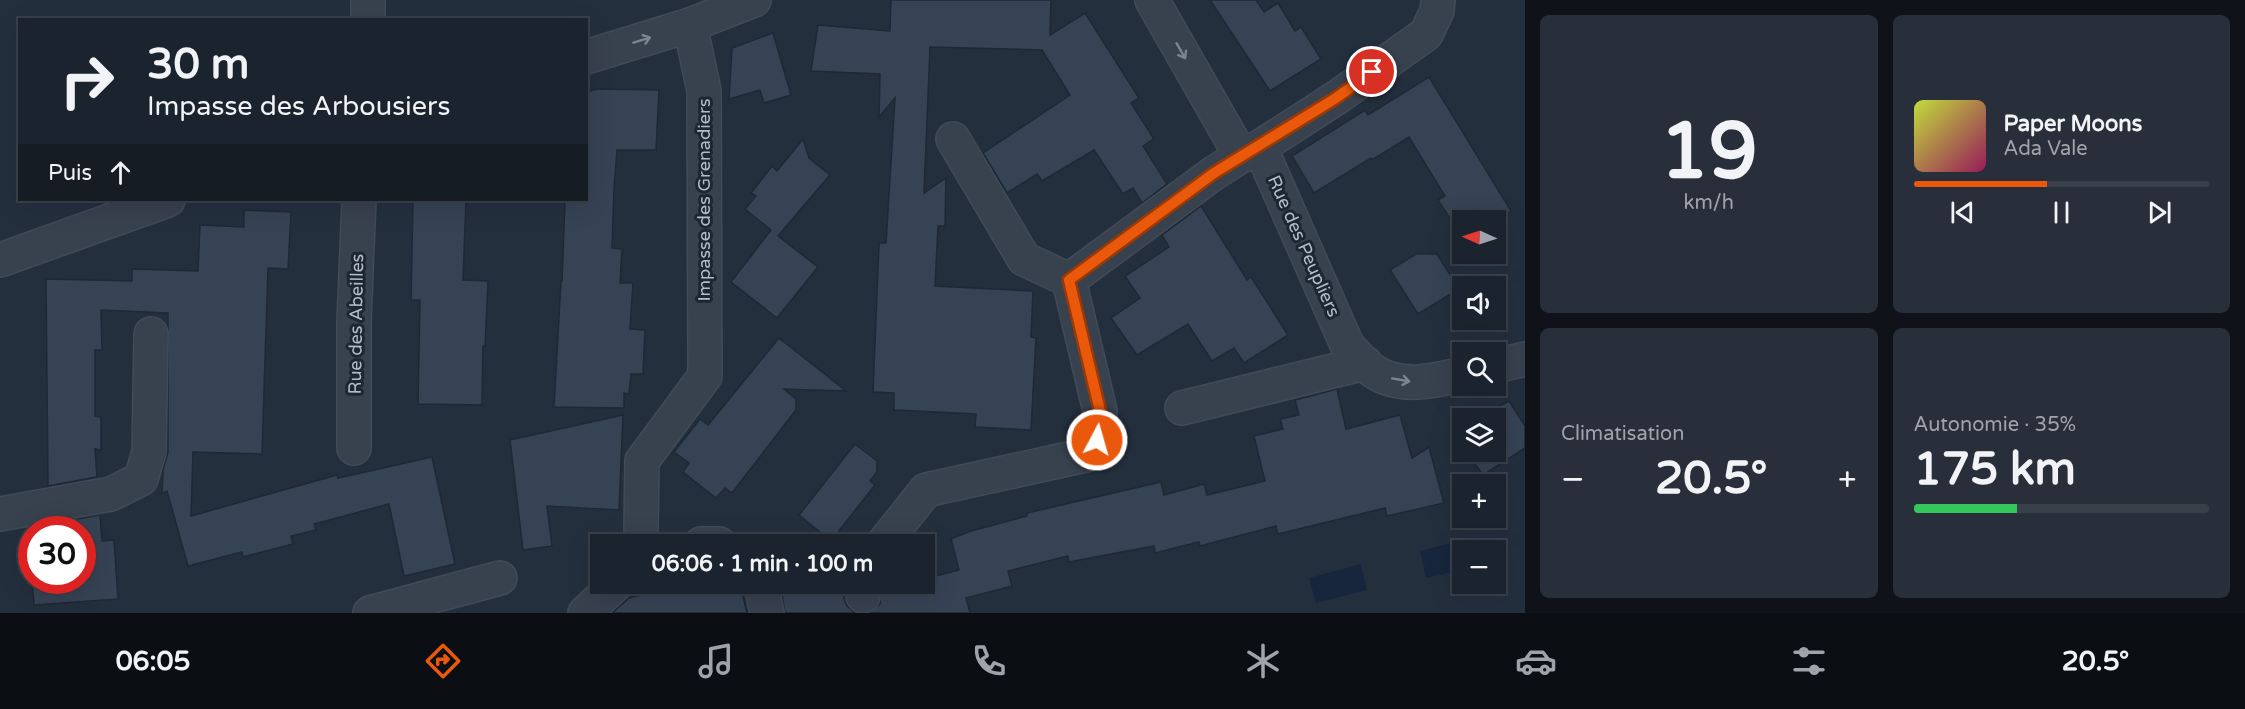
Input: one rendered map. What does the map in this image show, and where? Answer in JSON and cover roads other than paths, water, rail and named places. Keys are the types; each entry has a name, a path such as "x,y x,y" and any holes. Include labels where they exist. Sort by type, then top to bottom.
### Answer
{"street":[{"path":"368,0 368,18"},
{"path":"588,56 690,25 754,0"},
{"name":"Rue des Peupliers","path":"1152,0 1251,151 1348,347 1369,368 1399,382 1432,382 1452,377"},
{"path":"1069,280 1214,173 1336,98 1426,34 1437,11 1438,0"},
{"name":"Impasse des Grenadiers","path":"641,529 642,461 705,376 704,91 690,25"},
{"path":"953,139 1024,259 1069,280"},
{"path":"0,260 165,201"},
{"name":"Rue des Abeilles","path":"354,448 354,321 359,201"},
{"path":"892,534 926,490 1086,455 1097,440 1100,411 1069,280"},
{"path":"0,514 111,494 141,479 149,452 151,334"},
{"path":"1506,364 1525,359"},
{"path":"1182,408 1365,363"},
{"path":"370,613 500,578"},
{"path":"585,613 605,594"},
{"path":"763,594 767,613"}],"water":[{"path":"1452,543 1452,572 1426,578 1420,551"},
{"path":"1361,564 1367,590 1316,603 1309,578"}]}
